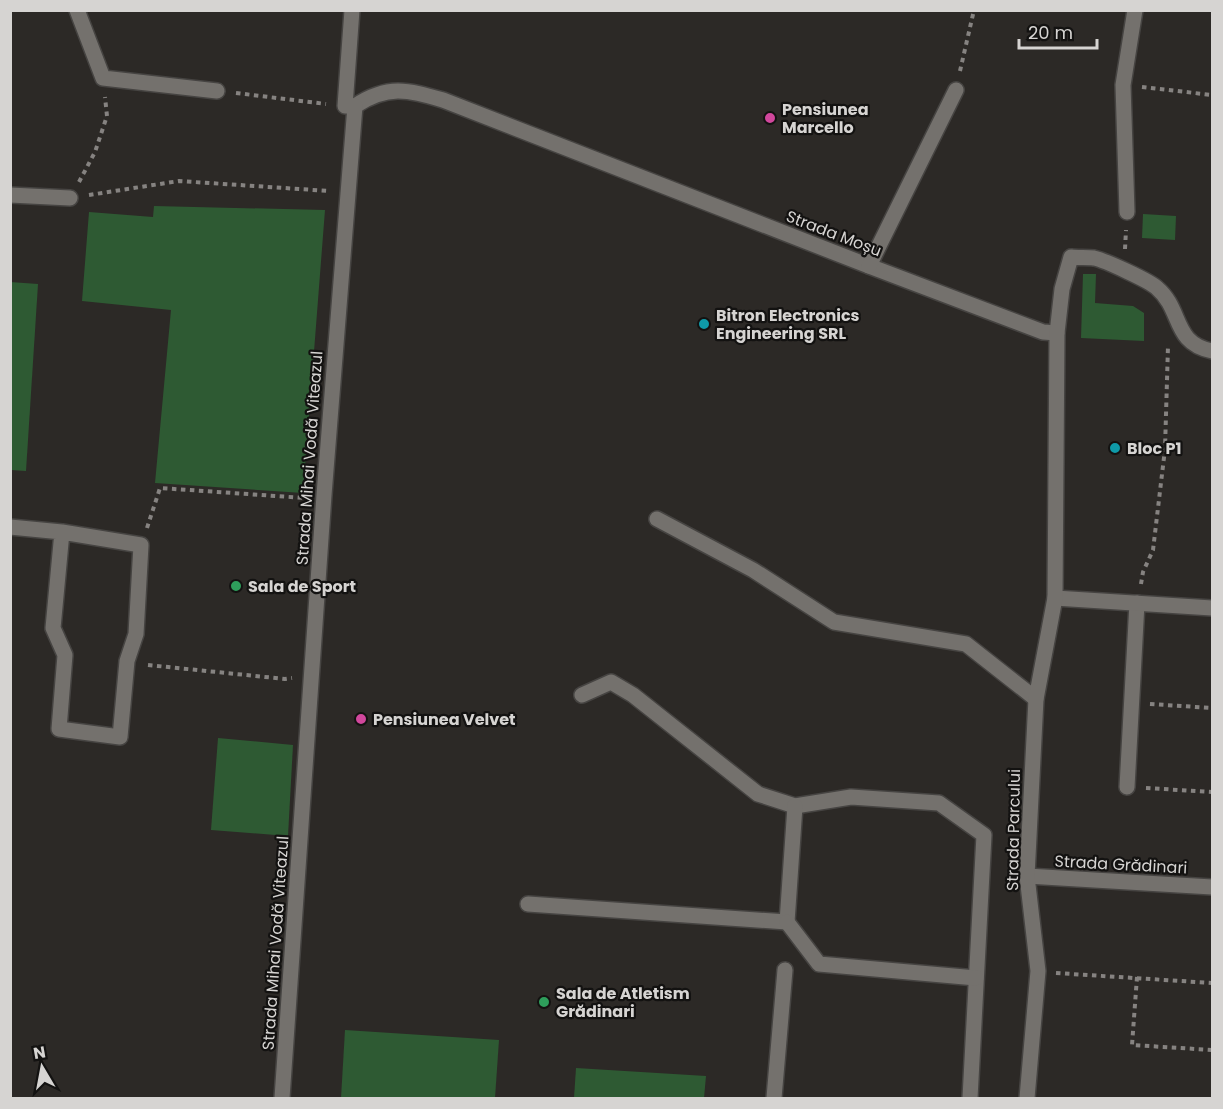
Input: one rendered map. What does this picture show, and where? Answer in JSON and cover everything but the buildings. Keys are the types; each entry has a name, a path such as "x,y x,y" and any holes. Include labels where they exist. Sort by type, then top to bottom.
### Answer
{"street":[{"path":"77,10 103,78 217,91"},
{"name":"Strada Mihai Vodă Viteazul","path":"282,1098 322,518 348,192 352,10"},
{"path":"1126,212 1123,84 1135,10"},
{"name":"Strada Moșu","path":"350,106 394,90 409,90 443,100 869,267 1043,332 1057,333"},
{"path":"869,267 956,90"},
{"path":"10,195 70,198"},
{"path":"1057,333 1062,288 1071,257 1095,258 1157,288 1174,311 1185,338 1200,349 1212,351"},
{"name":"Strada Parcului","path":"1027,1098 1038,971 1027,876 1036,699 1055,598 1057,333"},
{"path":"657,519 753,570 834,622 966,645 1036,699"},
{"path":"10,527 62,532 141,545 136,634 127,661 120,737 59,729 65,655 53,628 62,532"},
{"path":"1055,598 1212,608"},
{"path":"1127,787 1137,603"},
{"path":"582,695 611,682 633,695 758,794 795,806 851,797 939,803 984,835 970,1098"},
{"path":"795,806 787,921 819,964 976,978"},
{"name":"Strada Grădinari","path":"1027,876 1212,887"},
{"path":"528,904 787,921"},
{"path":"774,1098 785,969"}],"path":[{"path":"956,90 974,10"},
{"path":"70,198 95,152 106,116 103,78"},
{"path":"1123,84 1212,95"},
{"path":"217,91 350,106"},
{"path":"70,198 179,181 348,192"},
{"path":"1137,603 1143,572 1153,550 1165,449 1167,352"},
{"path":"141,545 160,488 304,498"},
{"path":"148,665 285,679"},
{"path":"1131,703 1212,708"},
{"path":"1127,787 1212,792"},
{"path":"1038,971 1212,983"},
{"path":"1137,977 1132,1045 1212,1050"}],"green space":[{"path":"154,206 325,210 303,493 155,483 171,310 82,301 89,212 153,217"},
{"path":"1143,214 1176,216 1175,240 1142,238"},
{"path":"1083,274 1096,274 1095,303 1133,306 1144,313 1144,341 1081,338"},
{"path":"10,282 38,284 26,471 11,470"},
{"path":"218,738 293,745 288,836 211,830"},
{"path":"345,1030 499,1040 495,1098 341,1098"},
{"path":"576,1068 706,1076 704,1098 574,1098"}],"place":[{"name":"Pensiunea Marcello","path":"770,118"},
{"name":"Bitron Electronics Engineering SRL","path":"704,324"},
{"name":"Bloc P1","path":"1115,448"},
{"name":"Sala de Sport","path":"236,586"},
{"name":"Pensiunea Velvet","path":"361,719"},
{"name":"Sala de Atletism Grădinari","path":"544,1002"}]}
